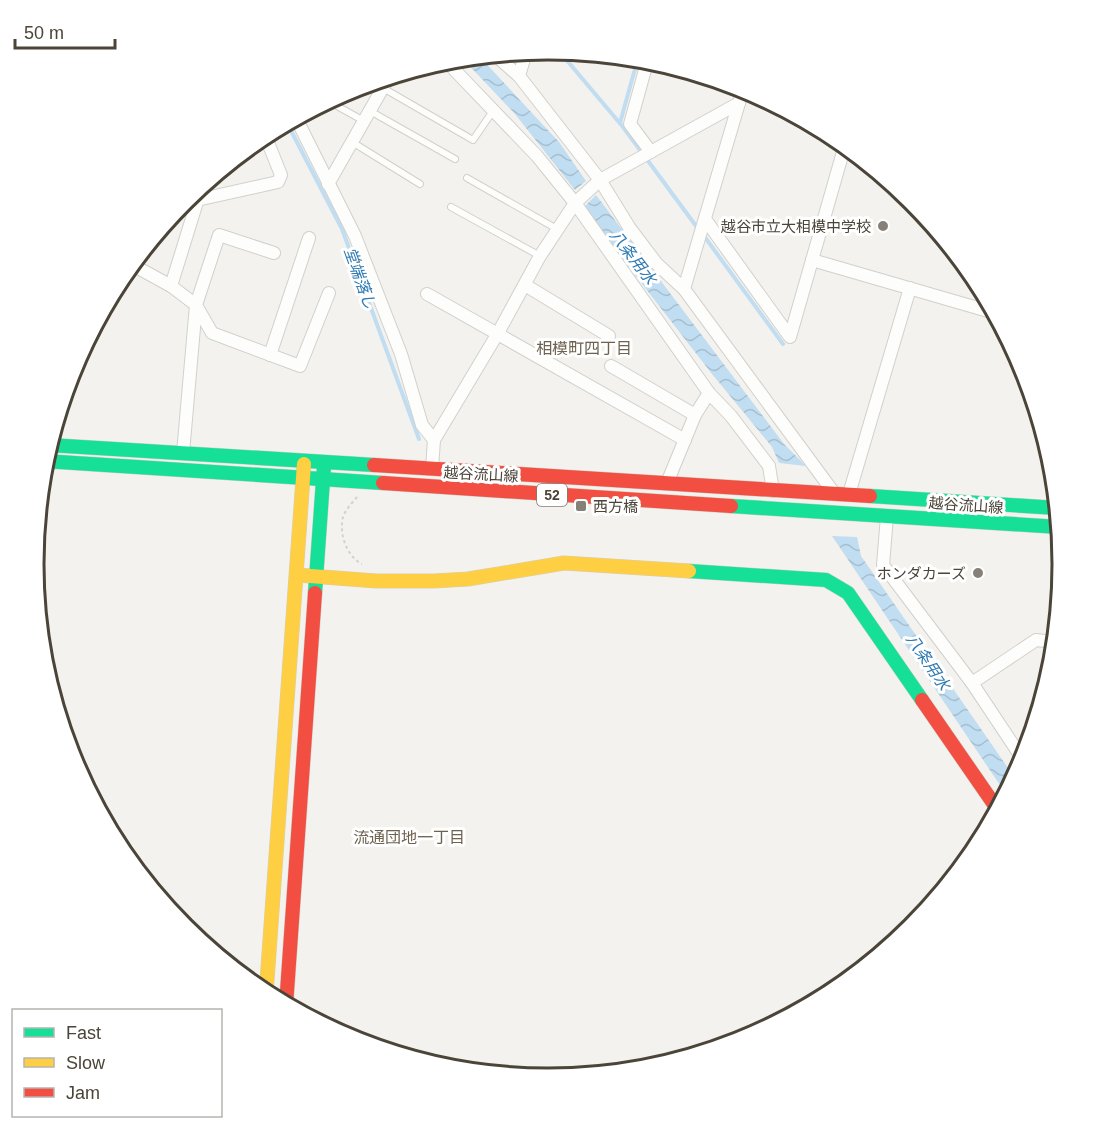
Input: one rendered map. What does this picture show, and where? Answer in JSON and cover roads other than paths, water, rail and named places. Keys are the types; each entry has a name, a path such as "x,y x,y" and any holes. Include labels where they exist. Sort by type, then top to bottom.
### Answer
{"main road":[{"name":"越谷流山線","path":"58,446 304,459 1049,507"},
{"path":"267,983 304,459"},
{"path":"287,995 324,461"},
{"name":"越谷流山線","path":"54,462 322,481 1050,526"},
{"path":"297,575 425,582 458,580 564,563 826,580 838,585 848,593 993,802"}],"street":[{"path":"519,76 523,61"},
{"path":"503,62 519,76 657,264 684,289 834,494"},
{"path":"454,69 578,201 709,393 731,416 769,466 773,491"},
{"path":"645,70 630,124 651,152"},
{"path":"328,184 383,88"},
{"path":"684,289 740,98"},
{"path":"432,468 434,440 498,333 540,256 578,201 596,182 739,103"},
{"path":"300,126 355,236 401,354 422,425 434,440"},
{"path":"200,199 278,182 281,175 269,145"},
{"path":"705,219 789,337 842,155"},
{"path":"171,286 196,203"},
{"path":"183,453 193,317 219,235 274,253"},
{"path":"270,355 309,238"},
{"path":"812,260 984,310"},
{"path":"140,269 171,286 196,305 212,333 300,366 329,293"},
{"path":"525,285 609,336"},
{"path":"849,494 909,288"},
{"path":"427,294 685,440"},
{"path":"610,366 695,415"},
{"path":"667,483 695,415 709,393"},
{"path":"887,516 883,566 972,683 1017,750"},
{"path":"972,683 1036,640 1046,641"}],"lane":[{"path":"390,86 473,140 493,111"},
{"path":"339,105 367,116 454,159"},
{"path":"352,142 420,184"},
{"path":"467,178 557,229"},
{"path":"451,207 540,256"}],"water":[{"path":"486,64 559,142 586,181 575,190 515,114 470,66"},
{"name":"八条用水","path":"596,195 784,444 806,466 779,463 772,447 583,208"},
{"name":"八条用水","path":"832,536 857,537 861,556 1009,769 1001,786"}],"waterway":[{"path":"567,61 623,127 699,230"},
{"path":"620,123 635,68"},
{"name":"堂端落し","path":"291,131 342,229 419,439"},
{"path":"704,236 783,344"}],"place":[{"name":"越谷市立大相模中学校","path":"883,226"},
{"name":"西方橋","path":"581,506"},
{"name":"ホンダカーズ","path":"978,573"}],"district":[{"name":"相模町四丁目","path":"584,348"},
{"name":"流通団地一丁目","path":"409,837"}]}
